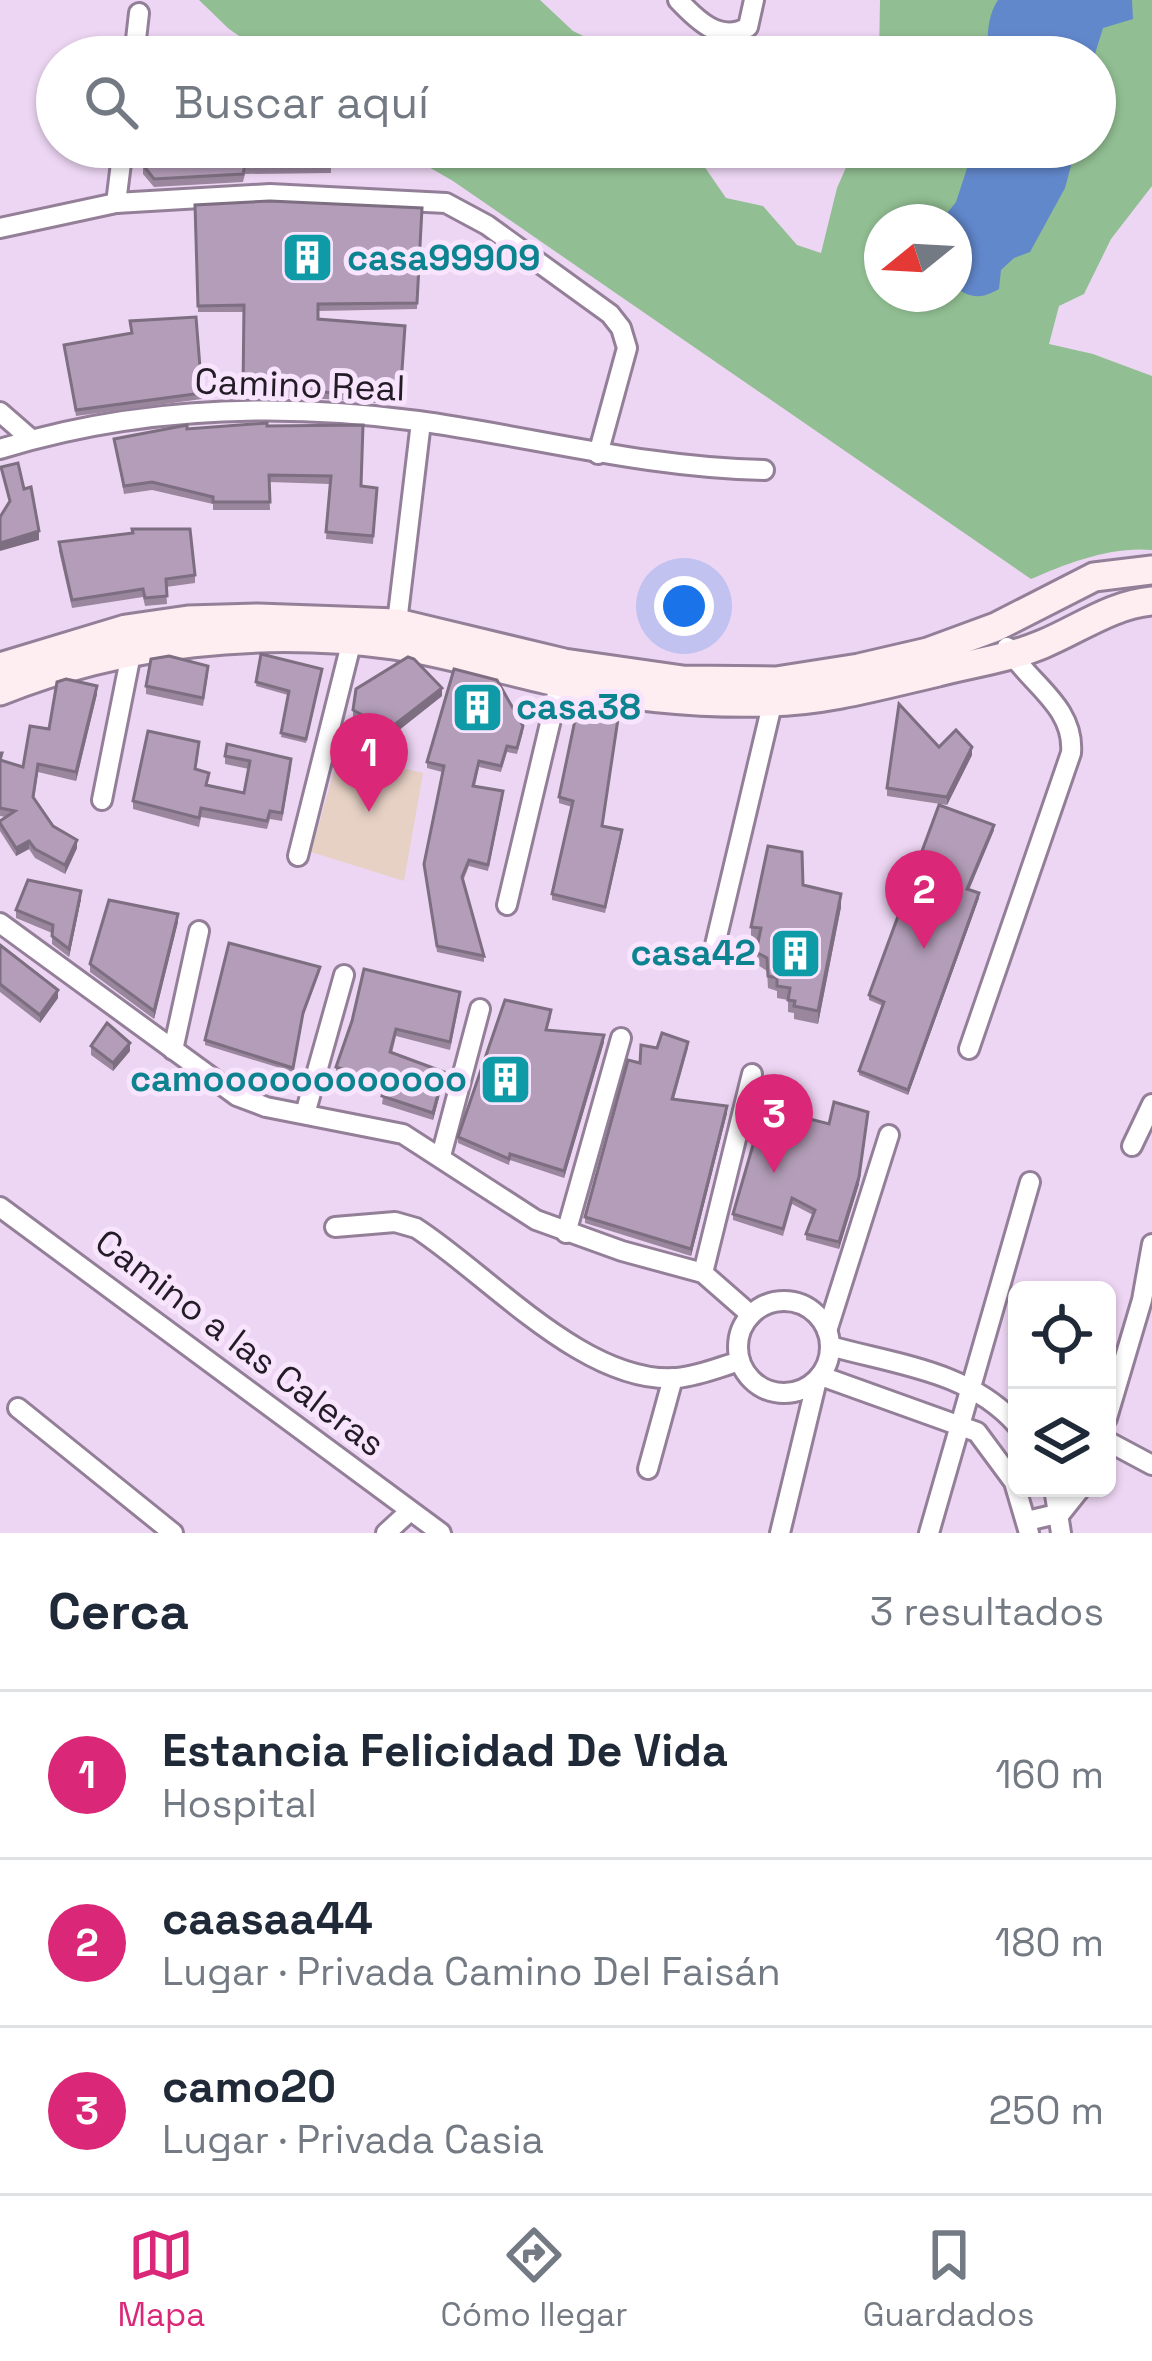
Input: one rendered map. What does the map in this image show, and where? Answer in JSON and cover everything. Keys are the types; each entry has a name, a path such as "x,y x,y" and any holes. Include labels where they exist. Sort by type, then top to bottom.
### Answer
{"street":[{"path":"678,0 698,22 724,33 748,27 754,0"},
{"path":"136,36 139,13"},
{"path":"116,203 120,168"},
{"path":"0,228 116,203 270,194 446,203 487,225 610,314 621,328 627,348 598,454"},
{"name":"Camino Real","path":"0,449 115,421 214,409 316,410 421,422 696,469 764,470"},
{"path":"0,412 32,439"},
{"path":"396,634 421,422"},
{"path":"775,692 928,652 996,627 1094,578 1152,570"},
{"path":"1113,575 1123,605"},
{"path":"0,667 129,642 354,631 396,634 689,702 775,692 855,692 1011,655 1123,605 1152,601"},
{"path":"969,1049 1071,753 1069,728 1060,710 1011,655 996,627"},
{"path":"298,856 354,631"},
{"path":"0,691 129,642"},
{"path":"102,800 129,642"},
{"path":"507,905 562,673"},
{"path":"715,945 775,692"},
{"path":"0,922 237,1096 266,1107 403,1134 536,1220 703,1273 751,1315"},
{"path":"173,1050 199,932"},
{"path":"305,1114 344,975"},
{"path":"441,1156 480,1010"},
{"path":"566,1233 621,1038"},
{"path":"703,1273 752,1074"},
{"path":"1132,1146 1152,1104"},
{"path":"780,1533 829,1338 889,1135"},
{"path":"929,1533 1030,1182"},
{"name":"Camino a las Caleras","path":"0,1207 441,1533"},
{"path":"335,1227 395,1222 416,1228 527,1313 601,1360 632,1372 673,1378 740,1361"},
{"path":"1116,1392 1147,1302 1152,1244"},
{"path":"1008,1414 970,1384 829,1338 820,1318 794,1302 763,1306 751,1315 739,1336 740,1361 758,1386 789,1393 819,1378 977,1432 1014,1482 1028,1527 1061,1523"},
{"path":"648,1469 673,1378"},
{"path":"18,1408 173,1533"},
{"path":"1116,1446 1152,1465"},
{"path":"386,1533 410,1511"}],"shaded area":[{"path":"339,753 423,773 404,881 311,852"}],"green space":[{"path":"199,0 540,0 583,36 239,36"},
{"path":"880,0 1152,0 1152,186 1111,239 1084,294 1059,306 1049,344 1152,376 1152,550 1106,553 1031,579 430,168 705,168 726,198 763,206 797,245 821,253 846,168 1116,168 1116,36 879,36"}],"water":[{"path":"998,0 1132,0 1133,19 1103,28 1101,36 988,36"},
{"path":"967,168 1070,168 1065,188 1030,252 1001,270 999,289 987,295 972,295 972,204 954,204"}],"building":[{"path":"145,168 244,168 243,174 154,179"},
{"name":"casa99909","path":"270,201 422,208 417,303 318,304 318,319 405,326 400,399 243,391 244,305 198,306 195,205"},
{"path":"196,317 202,393 76,410 64,345 132,333 130,321"},
{"path":"267,423 363,425 361,486 377,488 373,536 326,532 331,476 269,475 270,502 213,502 213,497 152,482 124,486 114,439 187,425 187,429"},
{"path":"18,463 24,489 31,487 39,531 0,543 0,517 10,501 1,467"},
{"path":"132,529 190,529 195,575 166,579 167,596 145,598 143,589 72,600 59,542 133,533"},
{"path":"261,654 322,669 306,739 281,733 289,691 256,682"},
{"path":"169,656 208,666 203,698 146,686 151,659"},
{"path":"408,657 442,688 389,729 353,710 356,689"},
{"path":"454,669 497,680 523,726 517,748 507,746 501,766 479,761 473,786 503,791 488,865 469,860 462,877 484,956 437,946 424,864 444,766 427,762"},
{"path":"66,679 97,686 76,772 38,764 33,797 53,826 77,840 65,865 29,841 16,848 0,823 15,811 0,808 0,760 23,767 30,726 49,729 57,682"},
{"path":"579,701 619,712 602,826 622,830 605,907 552,894 573,801 559,797"},
{"path":"899,704 939,747 956,730 972,747 947,797 887,788"},
{"path":"148,731 199,742 195,769 209,773 206,785 244,793 250,761 225,756 227,744 291,759 282,813 270,811 267,821 201,808 199,818 133,801"},
{"path":"939,805 994,825 967,889 979,893 908,1090 859,1071 884,1002 869,995"},
{"name":"casa42","path":"768,846 802,852 803,885 841,894 818,1011 794,1006 795,1001 788,1000 790,988 777,986 777,978 768,976 767,958 756,952 761,928 751,927"},
{"path":"28,880 81,891 69,949 52,936 53,925 16,910"},
{"path":"109,900 178,914 154,1011 90,964"},
{"path":"229,943 320,967 303,1013 293,1068 205,1040"},
{"path":"0,945 58,990 40,1015 0,984"},
{"path":"364,969 460,992 450,1042 396,1029 390,1052 444,1072 433,1113 382,1096 386,1083 336,1067"},
{"path":"505,1000 551,1010 546,1030 604,1035 564,1171 510,1154 509,1159 458,1137"},
{"path":"107,1023 130,1043 113,1063 91,1046"},
{"path":"662,1033 688,1042 672,1099 727,1106 691,1249 585,1217 628,1060 640,1063 641,1045 657,1048"},
{"path":"834,1102 868,1112 859,1177 839,1242 806,1234 815,1210 792,1198 783,1229 733,1214 764,1107 829,1124"}],"place":[{"name":"casa99909","path":"308,258"},
{"name":"casa38","path":"477,707"},
{"name":"Estancia Felicidad De Vida","path":"369,812"},
{"name":"caasaa44","path":"924,949"},
{"name":"casa42","path":"795,953"},
{"name":"camoooooooooooo","path":"506,1079"},
{"name":"camo20","path":"774,1173"}]}
